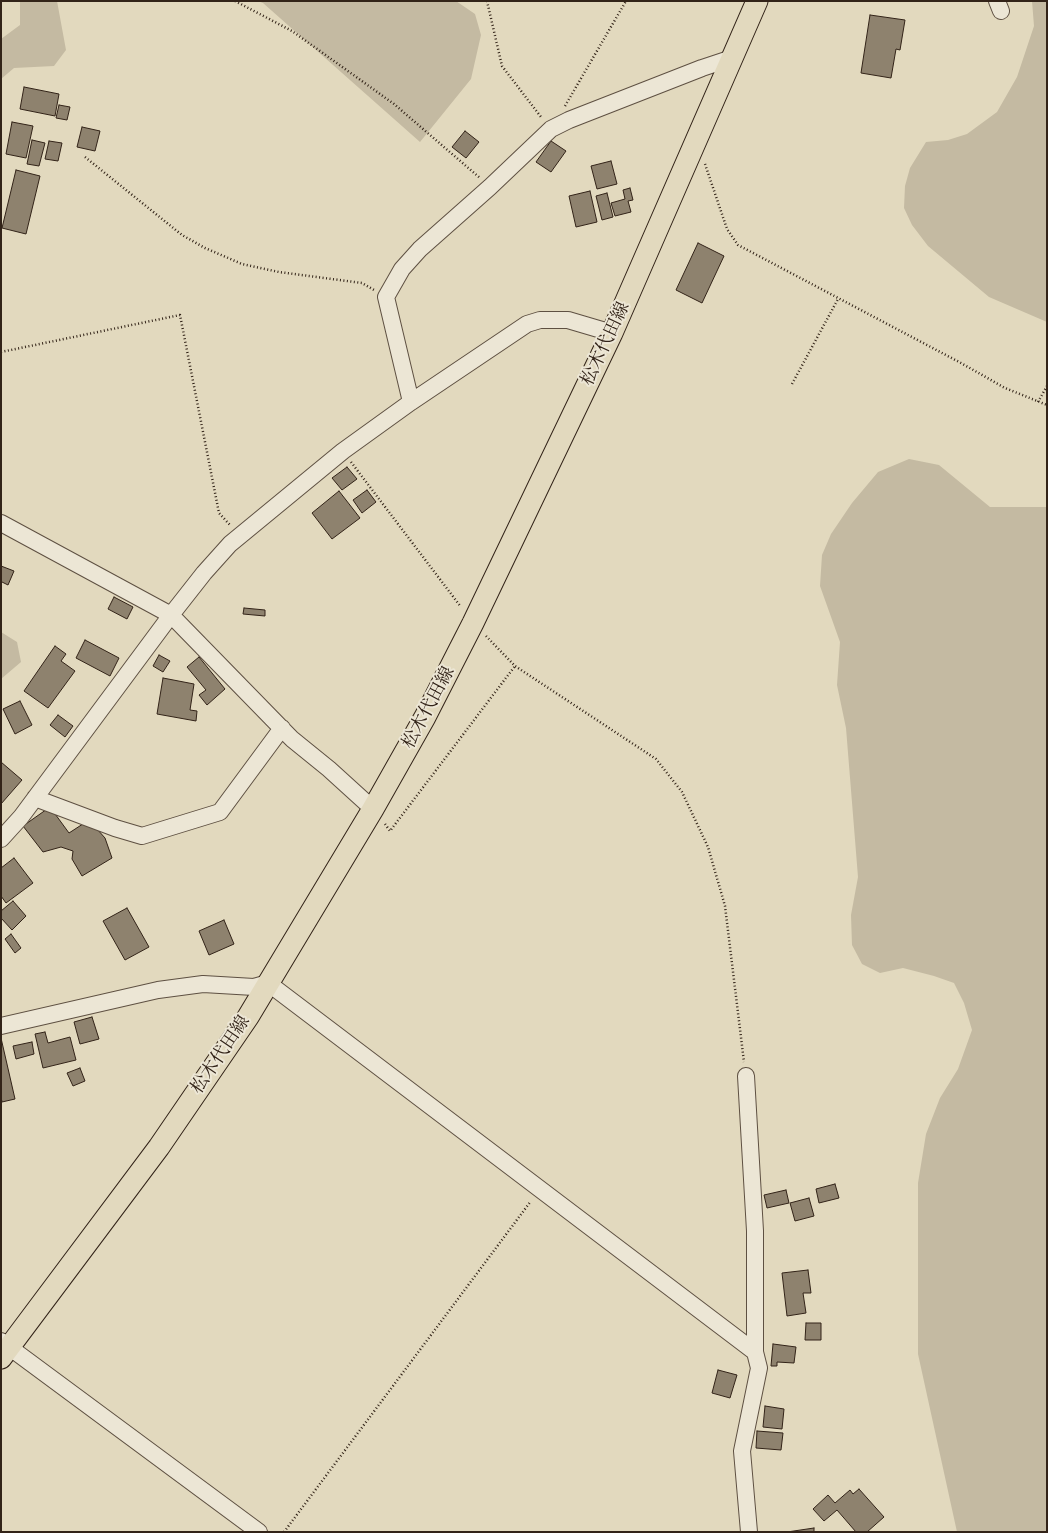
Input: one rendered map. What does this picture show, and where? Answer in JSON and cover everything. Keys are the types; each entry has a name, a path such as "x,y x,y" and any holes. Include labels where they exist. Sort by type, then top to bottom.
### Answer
{"main road":[{"name":"松木代田線","path":"4,1349 159,1147 248,1017 426,717 612,333 757,1"}],"street":[{"path":"411,402 386,297 402,269 420,250 548,132 569,120 732,58"},
{"path":"1,839 21,817 204,572 230,544 342,451 527,324 540,320 568,320 612,333"},
{"path":"1,523 171,615 282,728 373,809"},
{"path":"35,798 142,836 220,812 282,728"},
{"path":"1,1026 158,990 203,984 254,987 268,983 755,1352"},
{"path":"746,1076 755,1231 755,1352 759,1368 742,1451 748,1532"},
{"path":"4,1349 259,1532"}],"path":[{"path":"235,1 292,31 394,104 490,187"},
{"path":"487,1 502,66 540,116 548,132"},
{"path":"548,132 599,50 626,1"},
{"path":"696,140 727,229 738,245 962,363 1005,388 1047,405"},
{"path":"85,157 182,235 205,248 242,264 280,272 362,283 386,297"},
{"path":"792,384 838,299"},
{"path":"1,352 180,315 219,513 240,536"},
{"path":"1038,402 1047,386"},
{"path":"342,451 473,623 515,666 656,759 682,792 708,848 725,906 746,1076"},
{"path":"390,831 515,666"},
{"path":"284,1532 540,1189"}],"shaded area":[{"path":"20,1 57,1 66,50 54,66 14,68 1,79 1,39 20,25"},
{"path":"258,1 456,1 475,14 481,35 471,79 420,142 263,3"},
{"path":"1032,1 1047,1 1047,322 989,297 928,246 912,225 904,208 905,186 910,168 926,142 948,140 967,134 997,112 1017,77 1034,26"},
{"path":"909,459 939,465 990,507 1047,507 1047,1532 957,1532 918,1354 918,1183 926,1134 940,1098 958,1069 972,1030 964,1003 954,983 903,968 880,973 862,964 852,945 851,915 858,877 846,728 837,685 840,642 820,586 822,555 831,534 852,503 878,472"},
{"path":"1,632 17,642 21,662 1,679"}],"building":[{"path":"870,15 905,20 900,50 896,49 891,78 861,73"},
{"path":"24,87 59,94 55,116 20,109"},
{"path":"59,105 70,107 67,120 56,118"},
{"path":"12,122 33,126 26,158 6,154"},
{"path":"82,127 100,131 95,151 77,147"},
{"path":"465,131 479,142 466,158 452,147"},
{"path":"32,140 45,143 39,166 27,164"},
{"path":"49,141 62,143 58,161 45,159"},
{"path":"551,141 566,151 551,172 536,162"},
{"path":"611,161 617,184 597,189 591,166"},
{"path":"16,170 40,176 26,234 2,228"},
{"path":"630,188 633,200 628,201 631,212 615,216 611,203 625,199 623,190"},
{"path":"590,191 597,222 576,227 569,196"},
{"path":"607,193 613,217 602,220 596,196"},
{"path":"698,243 724,256 702,303 676,290"},
{"path":"347,467 357,479 342,490 332,478"},
{"path":"367,490 376,502 362,513 353,500"},
{"path":"339,491 360,518 332,539 312,513"},
{"path":"1,566 14,571 8,585 1,583"},
{"path":"114,597 133,607 127,619 108,609"},
{"path":"244,608 265,610 265,616 243,614"},
{"path":"85,640 119,658 110,676 76,658"},
{"path":"55,646 66,654 61,661 75,671 48,708 24,691"},
{"path":"159,655 170,661 163,672 153,666"},
{"path":"199,657 225,689 207,705 199,695 206,690 187,667"},
{"path":"163,678 194,684 190,710 197,711 196,721 157,714"},
{"path":"20,701 32,725 15,734 3,709"},
{"path":"58,715 73,726 65,737 50,725"},
{"path":"1,762 22,780 1,804"},
{"path":"50,807 69,833 89,820 105,838 112,858 82,876 72,859 73,851 61,847 43,852 23,826"},
{"path":"14,858 33,883 6,903 1,896 1,868"},
{"path":"13,901 26,916 12,930 1,918 1,911"},
{"path":"127,908 149,947 125,960 103,921"},
{"path":"224,920 234,944 209,955 199,931"},
{"path":"11,934 21,948 15,953 5,939"},
{"path":"92,1017 99,1039 80,1044 74,1022"},
{"path":"45,1032 48,1043 70,1037 76,1060 43,1068 35,1034"},
{"path":"1,1038 15,1099 2,1102 1,1097"},
{"path":"32,1042 34,1054 16,1059 13,1046"},
{"path":"80,1068 85,1081 73,1086 67,1073"},
{"path":"835,1184 839,1198 819,1203 816,1189"},
{"path":"786,1190 789,1203 767,1208 764,1195"},
{"path":"809,1198 814,1216 795,1221 790,1203"},
{"path":"808,1270 811,1293 803,1293 806,1313 787,1316 782,1273"},
{"path":"806,1323 821,1323 821,1340 805,1340"},
{"path":"773,1344 796,1347 794,1363 777,1362 777,1366 771,1366"},
{"path":"718,1370 737,1375 730,1398 712,1393"},
{"path":"765,1406 784,1409 782,1429 763,1427"},
{"path":"757,1431 783,1433 781,1450 756,1448"},
{"path":"859,1489 884,1517 867,1532 856,1532 837,1510 824,1521 813,1509 828,1495 835,1503 850,1490 853,1494"},
{"path":"814,1528 814,1532 787,1532"}]}
